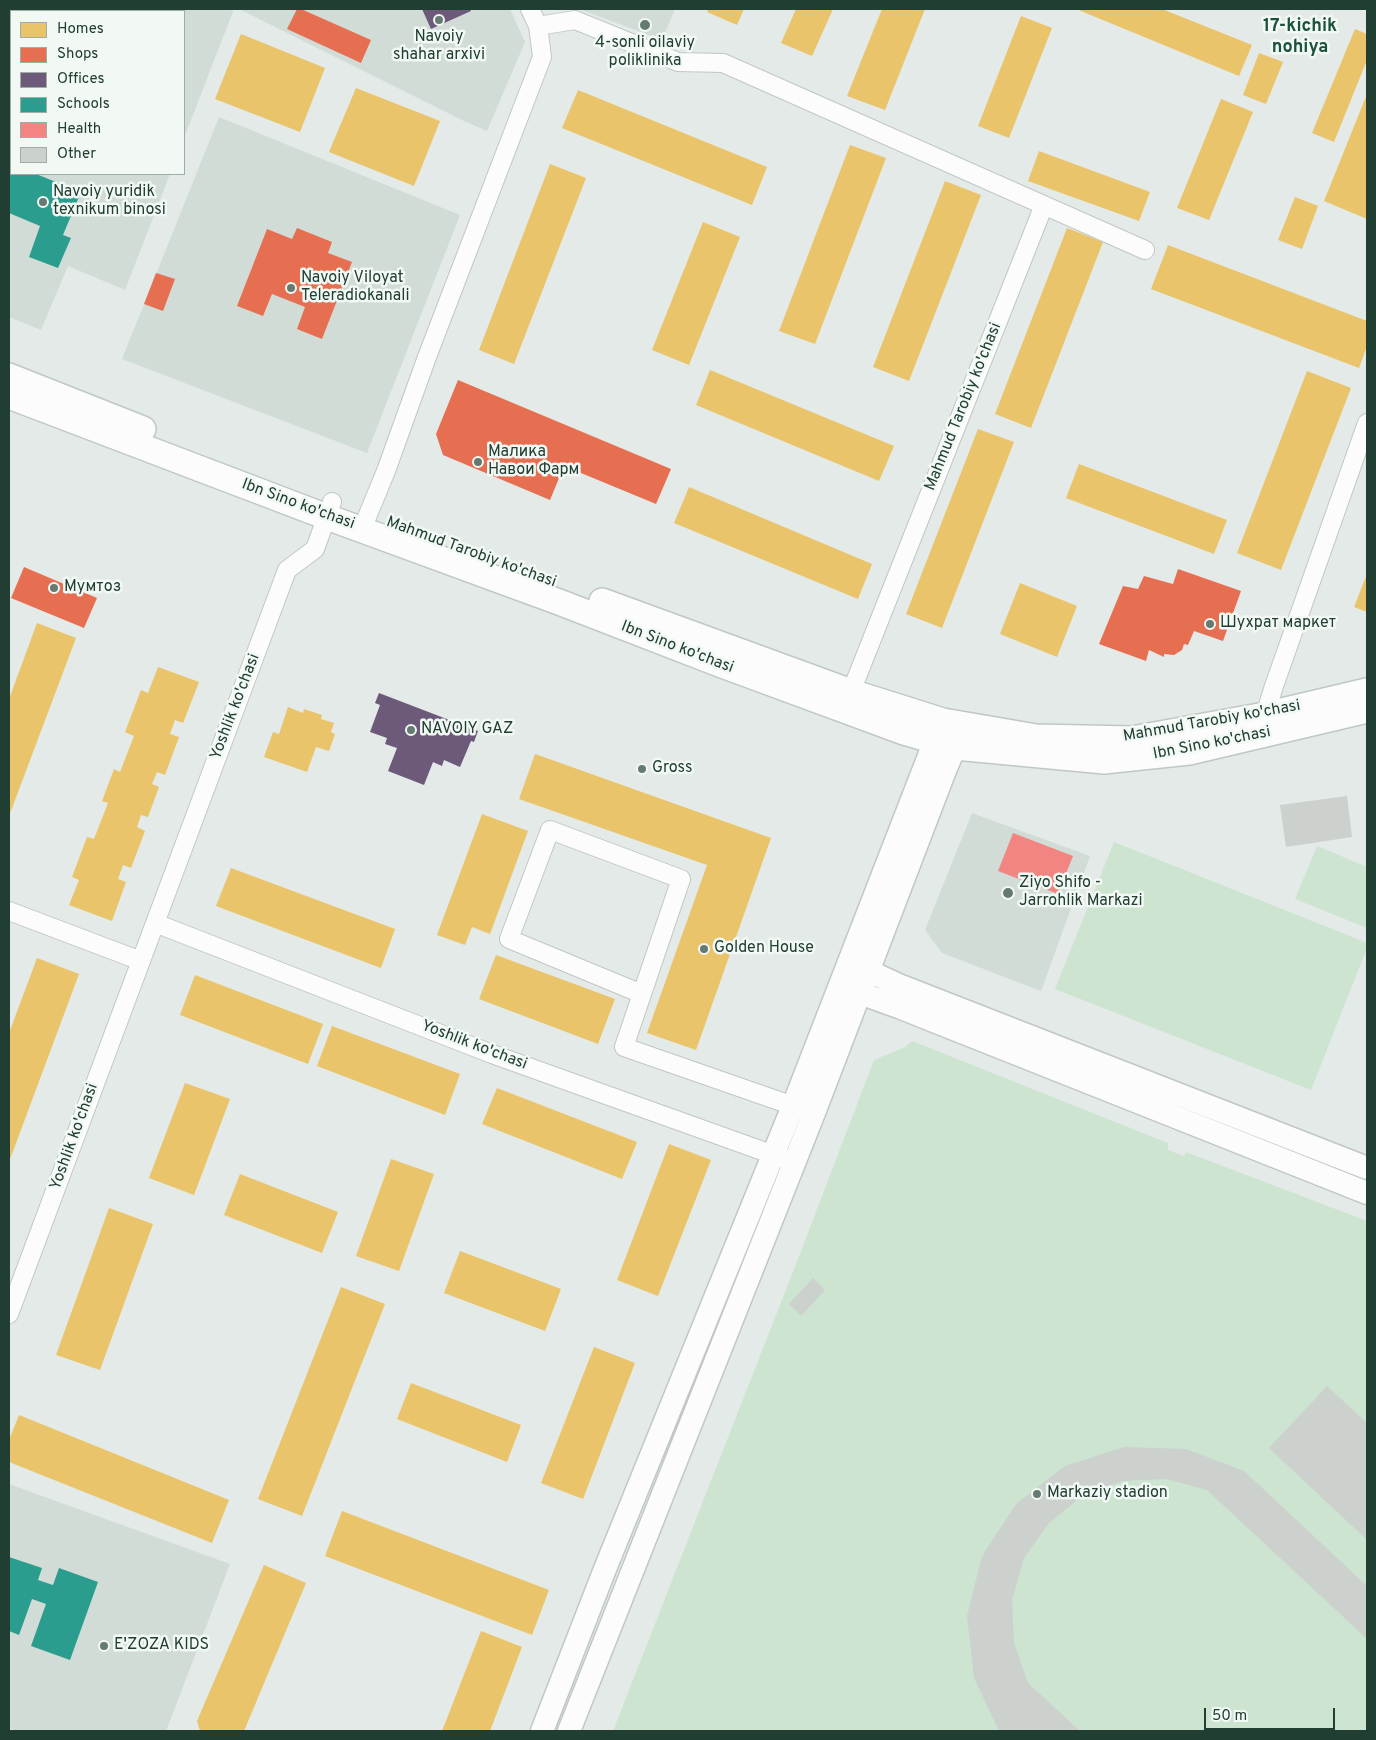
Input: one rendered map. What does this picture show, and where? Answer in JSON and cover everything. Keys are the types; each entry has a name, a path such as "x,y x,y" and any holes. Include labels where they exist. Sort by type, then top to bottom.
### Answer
{"main road":[{"name":"Mahmud Tarobiy ko'chasi","path":"9,376 329,510 847,701 949,734 1132,739 1267,724 1367,691"},
{"name":"Ibn Sino ko'chasi","path":"9,396 329,510"},
{"name":"Ibn Sino ko'chasi","path":"1267,724 1367,710"}],"street":[{"path":"365,522 542,57 538,26 530,9"},
{"path":"538,26 575,20 678,62 723,64 1145,250"},
{"name":"Mahmud Tarobiy ko'chasi","path":"847,701 1044,205"},
{"path":"1267,724 1274,686 1367,423"},
{"name":"Yoshlik ko'chasi","path":"9,1314 287,570 314,549 329,510"},
{"path":"569,1731 795,1162 804,1110 949,734"},
{"path":"642,994 509,939 550,830 681,879 642,994 624,1047 804,1110"},
{"path":"9,911 141,961"},
{"name":"Yoshlik ko'chasi","path":"155,923 492,1054 795,1162"},
{"path":"859,968 1367,1168"},
{"path":"851,990 1367,1193"},
{"path":"1186,1121 1194,1100"},
{"path":"542,1731 605,1569 774,1155 804,1110"}],"shaded area":[{"path":"9,9 234,9 185,135 185,10 10,10 10,175 170,175 125,290 68,266 41,330 9,317"},
{"path":"239,9 510,9 525,42 487,131"},
{"name":"4-sonli oilaviy poliklinika","path":"579,9 675,9 662,40"},
{"name":"Navoiy Viloyat Teleradiokanali","path":"219,117 460,215 367,453 122,359"},
{"name":"Ziyo Shifo - Jarrohlik Markazi","path":"972,813 1090,856 1041,991 942,953 925,930"},
{"name":"E'ZOZA KIDS","path":"9,1484 230,1564 166,1731 17,1731 9,1728"}],"green space":[{"path":"1114,842 1367,943 1367,948 1311,1090 1055,989"},
{"path":"1317,846 1367,867 1367,928 1295,899"},
{"name":"Markaziy stadion","path":"912,1041 1168,1143 1168,1150 1184,1156 1186,1152 1367,1221 1367,1731 613,1731 874,1060 905,1047"}],"building: Homes":[{"path":"708,9 744,9 737,25 707,12"},
{"path":"796,9 833,9 812,56 781,43"},
{"path":"882,9 925,9 885,110 847,96"},
{"path":"1076,9 1162,9 1252,45 1239,76"},
{"path":"1021,16 1052,28 1009,138 978,126"},
{"path":"1355,29 1367,34 1367,60 1334,142 1312,133"},
{"path":"241,34 325,68 300,132 215,99"},
{"path":"1259,53 1283,62 1266,104 1243,95"},
{"path":"356,88 440,121 414,186 329,152"},
{"path":"578,90 767,167 752,205 562,128"},
{"path":"1367,94 1367,219 1324,201"},
{"path":"1221,99 1253,112 1209,220 1177,208"},
{"path":"850,145 886,158 815,344 779,331"},
{"path":"1039,151 1150,192 1139,221 1028,181"},
{"path":"550,164 586,178 514,364 479,350"},
{"path":"945,181 981,195 909,381 873,367"},
{"path":"1295,197 1318,206 1302,249 1278,240"},
{"path":"703,222 740,237 689,365 652,350"},
{"path":"1067,228 1103,242 1031,428 995,414"},
{"path":"1168,245 1367,321 1367,346 1359,368 1151,289"},
{"path":"710,370 894,446 879,481 696,405"},
{"path":"1307,371 1351,388 1281,570 1237,553"},
{"path":"978,429 1014,442 942,628 906,614"},
{"path":"1079,464 1227,520 1214,554 1066,498"},
{"path":"689,487 872,564 858,599 674,523"},
{"path":"1367,574 1367,612 1354,607"},
{"path":"1020,583 1077,606 1057,657 1000,634"},
{"path":"37,623 76,638 9,816 9,699"},
{"path":"158,667 199,682 183,723 175,720 170,734 179,737 165,775 157,772 152,784 159,787 148,817 141,815 137,827 145,831 131,868 123,865 118,879 126,882 112,921 69,905 79,880 72,877 87,837 94,839 108,803 102,801 114,769 120,772 134,736 125,732 141,690 148,693"},
{"path":"288,707 303,713 304,709 322,715 321,719 334,723 331,732 335,734 329,751 316,747 307,772 264,757 273,732 279,734"},
{"name":"Golden House","path":"535,754 771,838 696,1050 647,1033 707,865 519,799"},
{"path":"482,814 528,831 490,934 472,927 465,945 437,935"},
{"path":"231,868 395,929 381,968 216,906"},
{"path":"496,955 615,999 598,1044 479,999"},
{"path":"37,958 79,974 9,1162 9,1033"},
{"path":"195,975 323,1024 308,1064 180,1015"},
{"path":"332,1026 460,1074 445,1115 317,1066"},
{"path":"185,1083 230,1099 194,1195 149,1178"},
{"path":"497,1088 637,1142 622,1179 482,1124"},
{"path":"669,1144 711,1160 658,1296 617,1280"},
{"path":"391,1159 434,1174 399,1271 356,1256"},
{"path":"240,1174 338,1212 322,1253 224,1215"},
{"path":"109,1208 153,1224 100,1370 56,1355"},
{"path":"460,1251 561,1289 545,1331 444,1293"},
{"path":"341,1287 385,1304 302,1516 258,1499"},
{"path":"594,1347 635,1363 583,1499 541,1483"},
{"path":"411,1383 521,1425 507,1462 397,1419"},
{"path":"19,1415 229,1500 212,1543 9,1462 9,1440"},
{"path":"342,1511 549,1590 532,1635 325,1556"},
{"path":"264,1565 306,1583 244,1731 200,1731 197,1721"},
{"path":"481,1631 522,1647 490,1731 442,1731"}],"building: Shops":[{"path":"297,9 301,9 371,40 361,63 287,29"},
{"path":"297,228 332,242 328,253 352,262 322,339 297,329 305,307 272,294 263,316 237,306 267,229 292,239"},
{"path":"156,273 175,279 163,311 144,304"},
{"path":"458,380 671,469 656,504 564,466 550,500 443,455 436,434"},
{"path":"24,567 97,598 84,628 11,598"},
{"path":"1178,569 1241,591 1223,641 1194,631 1188,645 1184,644 1182,650 1174,655 1164,654 1164,657 1149,650 1146,661 1099,644 1123,586 1138,589 1144,576 1173,584"}],"building: Offices":[{"name":"Navoiy shahar arxivi","path":"422,9 470,9 471,11 431,29"},
{"path":"379,693 478,731 474,742 471,741 460,767 444,760 442,766 433,762 424,785 388,771 397,748 385,744 387,738 370,732 380,705 375,703"}],"building: Schools":[{"path":"9,22 10,82 9,82"},
{"name":"Navoiy yuridik texnikum binosi","path":"10,133 10,175 38,175 81,192 63,235 71,238 58,268 29,257 40,226 9,213"},
{"path":"9,1557 42,1568 38,1580 53,1585 59,1568 98,1582 70,1660 31,1646 46,1604 32,1599 19,1635 9,1631"}],"building: Health":[{"path":"1013,833 1073,856 1058,894 998,871"}],"building: Other":[{"path":"1347,796 1352,837 1286,847 1280,805"},
{"path":"813,1278 825,1290 801,1316 789,1304"},
{"path":"1327,1386 1367,1423 1367,1540 1269,1448"},
{"path":"1124,1447 1186,1449 1244,1471 1367,1586 1367,1639 1207,1490 1166,1479 1123,1481 1082,1496 1049,1523 1024,1558 1012,1600 1014,1643 1028,1683 1080,1731 999,1731 974,1678 967,1616 982,1556 1016,1504 1065,1466"}],"place":[{"name":"Navoiy shahar arxivi","path":"439,20"},
{"name":"4-sonli oilaviy poliklinika","path":"645,25"},
{"name":"Navoiy yuridik texnikum binosi","path":"43,202"},
{"name":"Navoiy Viloyat Teleradiokanali","path":"291,288"},
{"name":"Малика Навои Фарм","path":"478,462"},
{"name":"Мумтоз","path":"54,588"},
{"name":"Шухрат маркет","path":"1210,624"},
{"name":"NAVOIY GAZ","path":"411,730"},
{"name":"Gross","path":"642,769"},
{"name":"Ziyo Shifo - Jarrohlik Markazi","path":"1008,893"},
{"name":"Golden House","path":"704,949"},
{"name":"Markaziy stadion","path":"1037,1494"},
{"name":"E'ZOZA KIDS","path":"104,1646"}],"district":[{"name":"17-kichik nohiya","path":"1300,37"}]}
